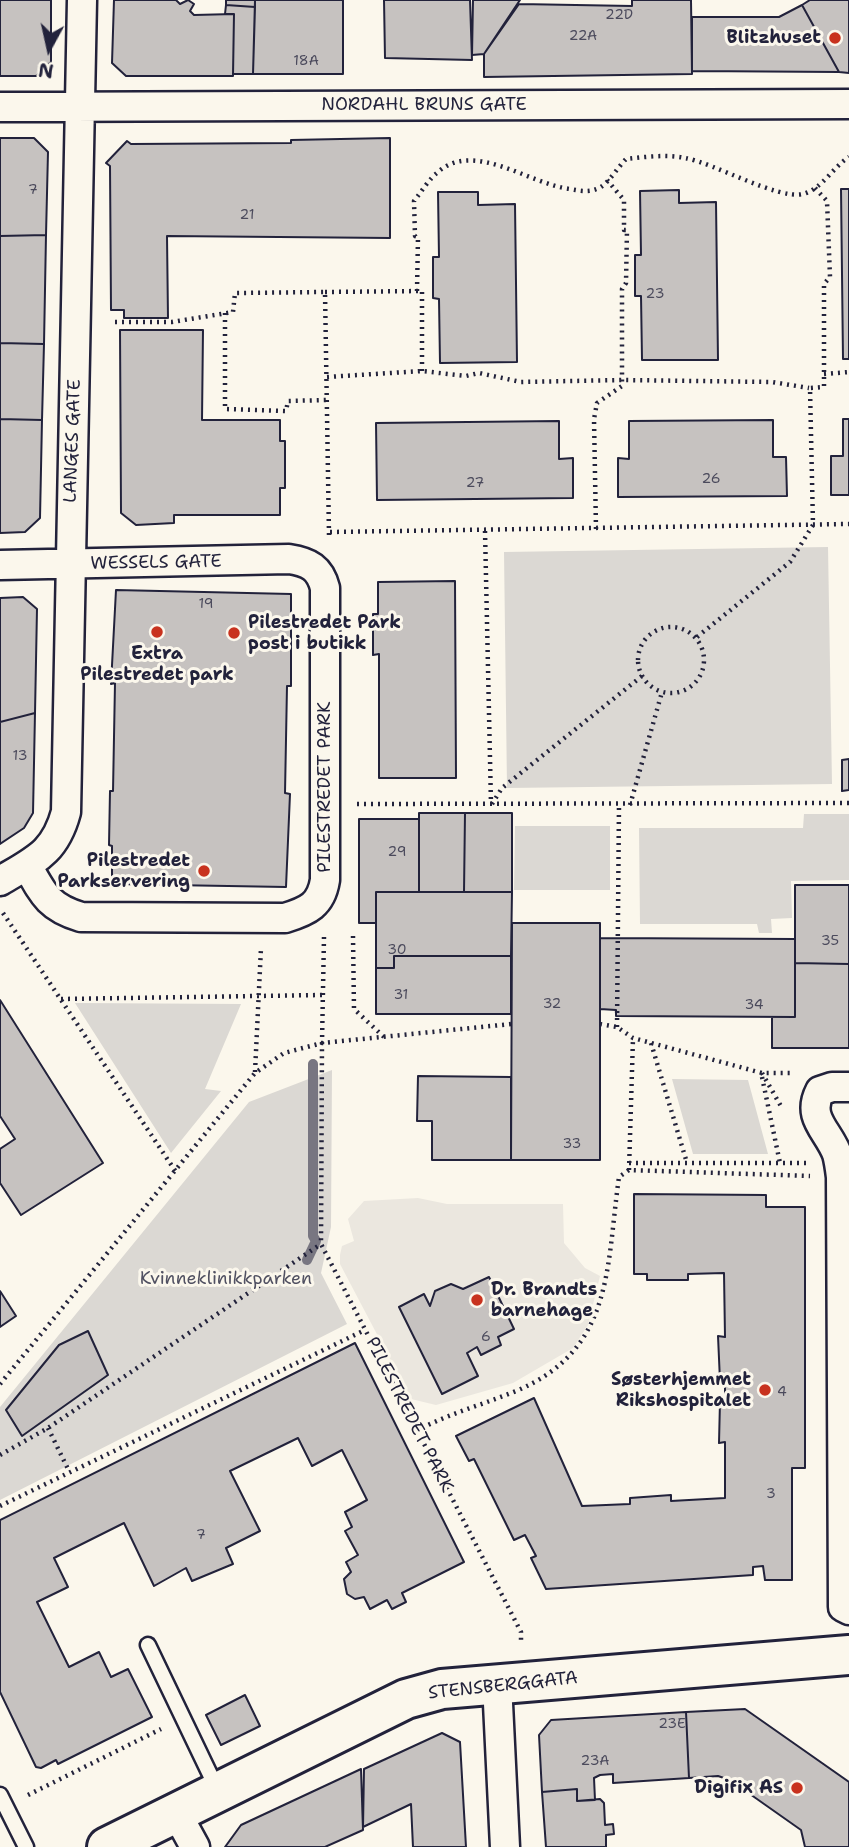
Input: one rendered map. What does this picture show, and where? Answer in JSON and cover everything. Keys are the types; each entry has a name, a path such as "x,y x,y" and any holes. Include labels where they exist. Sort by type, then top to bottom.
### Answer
{"street":[{"name":"LANGES GATE","path":"0,881 48,852 60,834 66,812 82,0"},
{"name":"NORDAHL BRUNS GATE","path":"0,107 849,104"},
{"name":"WESSELS GATE","path":"0,565 289,559 310,565"},
{"name":"PILESTREDET PARK","path":"27,865 46,899 64,912 81,917 285,918 315,906 323,893 325,880 325,588 319,571 310,565"},
{"path":"849,1087 832,1087 820,1091 814,1102 816,1116 845,1164 843,1606 849,1610"},
{"name":"STENSBERGGATA","path":"107,1847 219,1794 405,1699 442,1689 849,1655"},
{"path":"497,1684 505,1847"},
{"path":"177,1814 195,1847"}],"lane":[{"path":"148,1645 219,1794"},
{"path":"2,1800 26,1847"}],"path":[{"path":"417,291 418,237 415,236 414,201 439,171 455,162 470,158 488,162 547,187 589,192 603,186 626,159 652,156 685,157 802,194 815,188 849,157"},
{"path":"596,529 594,419 597,403 622,386 622,289 626,283 627,230 624,229 624,200 607,180"},
{"path":"327,377 422,371 466,376 479,373 521,382 772,382 810,388 824,387 824,284 830,277 829,235 827,201 815,188"},
{"path":"115,322 172,322 233,312 234,293 422,291 422,371"},
{"path":"325,292 330,532 849,524"},
{"path":"225,313 226,409 286,411 288,401 327,400"},
{"path":"824,374 849,372"},
{"path":"697,637 790,562 813,525 810,388"},
{"path":"485,531 491,804"},
{"path":"674,626 697,637 705,657 700,678 683,691 662,692 642,676 638,653 650,633 662,627 674,626"},
{"path":"491,804 502,788 642,676"},
{"path":"630,805 662,692"},
{"name":"PILESTREDET PARK","path":"353,804 849,803"},
{"path":"617,1027 619,804"},
{"path":"0,909 176,1172"},
{"path":"353,936 355,1009 384,1037"},
{"path":"255,1073 261,937"},
{"path":"0,1455 48,1428 321,1244 324,937"},
{"path":"60,999 322,995"},
{"path":"0,1384 255,1073 284,1053 322,1043 511,1024"},
{"path":"600,1024 617,1027 633,1038 762,1073 780,1163"},
{"path":"629,1170 633,1038"},
{"path":"651,1043 688,1163"},
{"path":"629,1163 811,1163"},
{"path":"416,1431 453,1412 518,1390 557,1367 580,1346 600,1301 619,1178 629,1170 845,1164"},
{"name":"PILESTREDET PARK","path":"321,1244 522,1632"},
{"path":"0,1506 365,1330"},
{"path":"48,1428 69,1471"},
{"path":"2,1800 93,1765 183,1717"}],"shaded area":[{"name":"Dr. Brandts barnehage","path":"418,1198 447,1204 563,1204 564,1243 585,1268 600,1276 588,1325 573,1348 513,1383 436,1405 411,1399 340,1264 340,1255 342,1246 354,1241 348,1219 364,1201"}],"green space":[{"path":"828,547 832,784 507,788 504,552"},
{"path":"804,814 849,814 849,880 791,881 792,918 771,919 772,933 759,933 757,924 640,924 639,828 803,828"},
{"path":"515,826 610,826 610,890 514,890"},
{"path":"75,1003 241,1004 205,1089 221,1091 171,1153"},
{"name":"Kvinneklinikkparken","path":"332,1070 331,1227 321,1273 347,1324 0,1500 0,1407 249,1102"},
{"path":"672,1079 748,1080 768,1154 693,1154"}],"building":[{"path":"0,0 51,0 51,62 36,76 0,76"},
{"path":"114,0 176,0 180,4 188,0 194,4 190,11 194,15 234,14 233,76 126,76 112,63"},
{"path":"226,0 255,0 255,7 226,5"},
{"path":"255,0 343,0 343,74 253,74"},
{"path":"384,0 470,0 472,60 385,58"},
{"path":"473,0 520,0 484,54 472,55"},
{"path":"632,0 691,0 692,74 484,77 484,54 519,4 632,6"},
{"name":"Blitzhuset","path":"810,0 849,0 849,73 839,72 802,5"},
{"path":"226,5 255,7 253,74 233,74 234,14 225,14"},
{"path":"802,5 839,72 692,71 692,17 779,17"},
{"path":"0,138 34,138 48,152 46,235 0,236"},
{"path":"390,138 390,238 167,236 168,318 124,318 124,310 111,310 110,166 106,163 127,141 131,144 291,143 291,140"},
{"path":"841,189 849,189 849,359 843,359"},
{"path":"679,190 679,203 716,202 718,360 642,360 641,296 635,296 635,255 641,255 640,191"},
{"path":"438,192 478,192 478,205 515,204 517,362 440,363 439,299 433,298 433,257 439,257"},
{"path":"46,235 44,344 0,343 0,236"},
{"path":"120,330 203,330 202,420 280,420 280,441 285,441 285,488 280,488 280,515 174,515 174,523 136,525 121,513"},
{"path":"0,343 44,344 42,420 0,419"},
{"path":"0,419 42,420 40,518 25,532 0,533"},
{"path":"843,419 849,419 849,495 831,495 831,456 843,456"},
{"path":"773,420 773,457 786,457 787,496 618,497 618,458 629,459 629,421"},
{"path":"559,421 559,459 573,458 573,498 377,500 376,423"},
{"path":"455,581 456,778 379,778 379,654 373,655 373,614 378,614 378,582"},
{"path":"116,590 291,594 291,686 287,686 285,793 290,794 286,887 112,884 112,846 109,845 115,683 111,684"},
{"path":"23,597 37,609 35,713 0,722 0,598"},
{"path":"35,713 33,813 24,828 0,844 0,722"},
{"path":"849,759 849,790 842,791 842,760"},
{"path":"419,813 465,813 464,892 419,892"},
{"path":"465,813 512,813 512,892 464,892"},
{"path":"359,819 419,819 419,892 376,892 376,923 359,923"},
{"path":"795,885 849,885 849,964 795,963"},
{"path":"376,892 512,892 511,956 394,956 394,968 376,968"},
{"path":"512,923 600,923 600,1160 511,1160"},
{"path":"600,938 795,939 795,1017 616,1016 616,1010 600,1009"},
{"path":"394,956 511,956 511,1014 376,1014 376,968 394,968"},
{"path":"795,963 849,964 849,1048 772,1048 772,1017 795,1017"},
{"path":"0,1000 103,1163 21,1215 0,1183 0,1149 15,1139 0,1116"},
{"path":"418,1076 511,1077 511,1160 432,1160 432,1121 417,1121"},
{"name":"Søsterhjemmet Rikshospitalet","path":"634,1194 766,1195 766,1207 805,1207 805,1468 792,1468 792,1580 765,1580 763,1566 753,1567 753,1575 546,1589 531,1558 536,1556 525,1535 514,1540 474,1459 469,1461 456,1436 534,1398 582,1506 630,1504 630,1498 671,1495 671,1501 725,1498 725,1442 719,1443 720,1401 725,1401 725,1381 720,1381 718,1336 725,1337 724,1273 688,1274 688,1280 647,1280 647,1274 634,1274"},
{"path":"489,1277 514,1329 498,1337 501,1345 481,1355 477,1347 467,1353 478,1376 442,1394 399,1307 424,1294 430,1306 435,1291 451,1284 463,1289"},
{"path":"0,1291 16,1316 0,1327"},
{"path":"88,1331 108,1375 22,1436 6,1410 59,1345"},
{"path":"355,1343 464,1562 402,1593 406,1602 392,1609 387,1600 370,1609 364,1597 355,1599 347,1594 344,1579 351,1572 346,1562 358,1555 345,1531 352,1527 345,1512 367,1500 342,1450 312,1466 298,1438 230,1471 260,1531 226,1548 233,1564 192,1581 186,1568 154,1586 124,1523 54,1558 68,1587 37,1602 69,1667 99,1652 111,1677 128,1669 152,1717 58,1764 56,1760 41,1768 36,1767 0,1692 0,1520"},
{"path":"245,1695 260,1726 221,1745 206,1715"},
{"path":"745,1709 849,1782 849,1847 805,1847 801,1830 730,1780 718,1776 689,1778 686,1712"},
{"path":"686,1712 689,1778 613,1783 613,1774 600,1775 594,1778 595,1800 577,1801 577,1789 542,1792 539,1735 551,1720"},
{"path":"442,1733 460,1742 466,1847 413,1847 411,1804 363,1827 364,1769"},
{"path":"361,1769 363,1830 325,1847 225,1847 241,1825"},
{"path":"577,1789 577,1801 600,1799 604,1803 605,1825 613,1824 614,1834 606,1835 606,1847 546,1847 542,1792"}],"waterway":[{"path":"307,1260 316,1241 313,1236 313,1064"}],"place":[{"name":"Blitzhuset","path":"835,38"},
{"name":"Extra Pilestredet park","path":"157,632"},
{"name":"Pilestredet Park post i butikk","path":"234,633"},
{"name":"Pilestredet Parkservering","path":"204,871"},
{"name":"Dr. Brandts barnehage","path":"477,1300"},
{"name":"Søsterhjemmet Rikshospitalet","path":"765,1390"},
{"name":"Digifix AS","path":"797,1788"}]}
